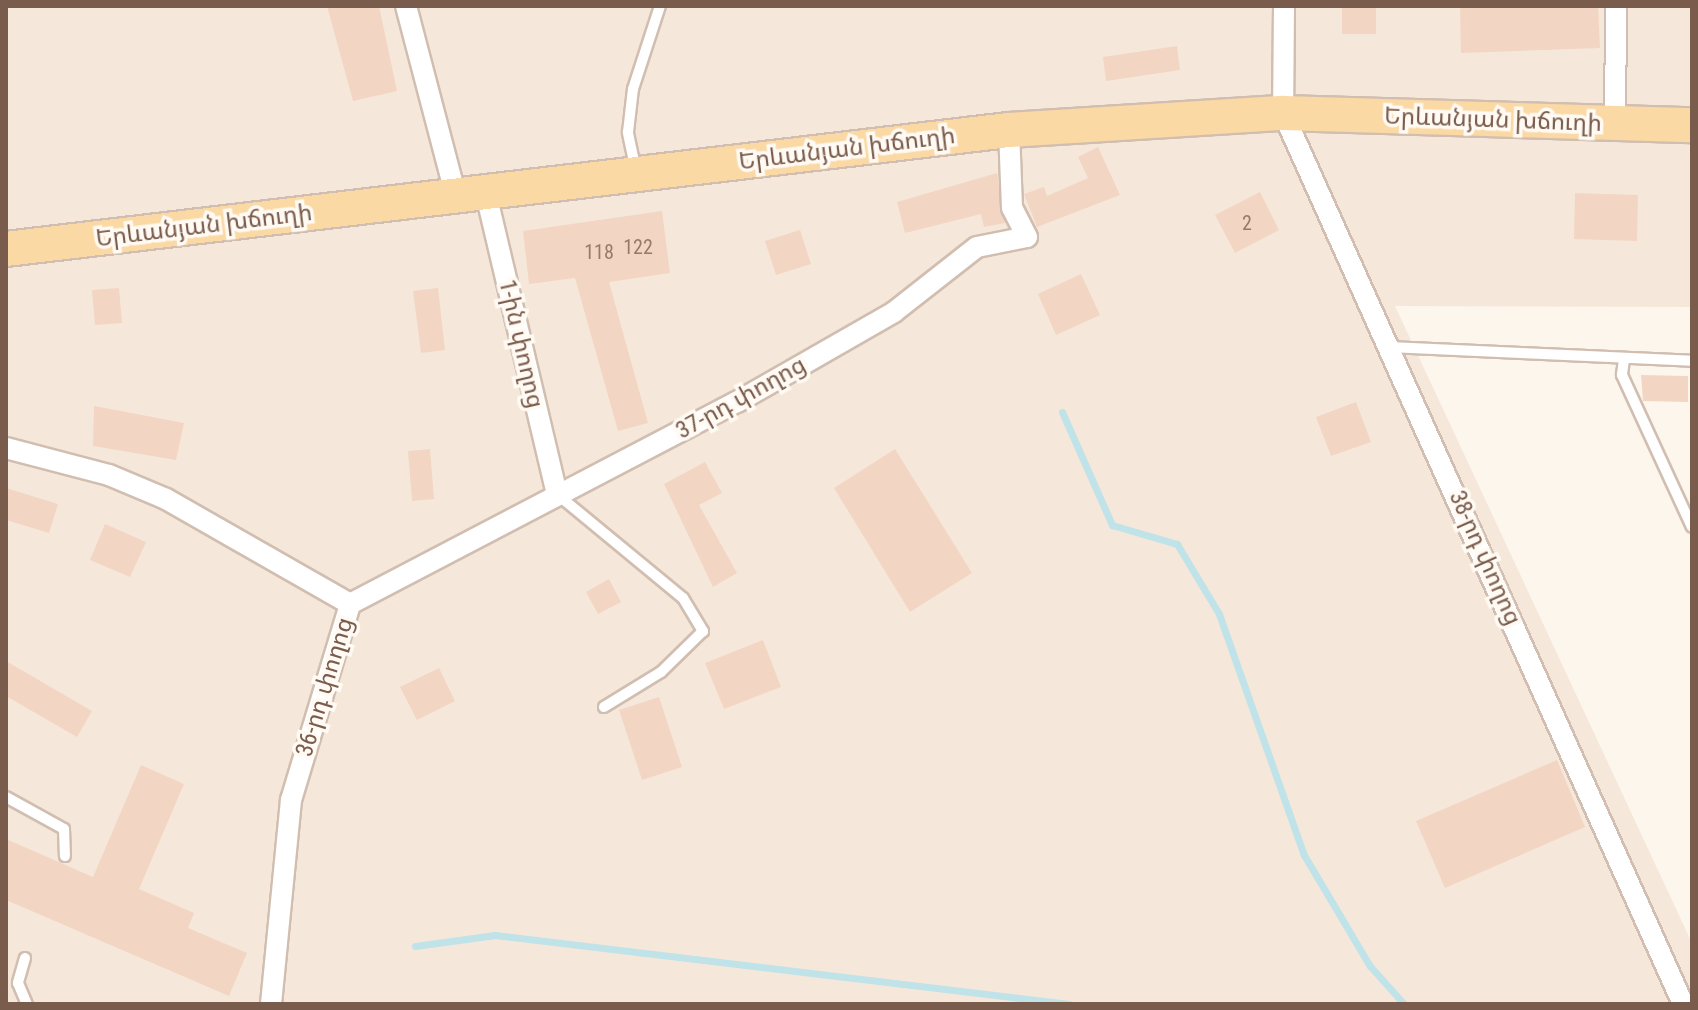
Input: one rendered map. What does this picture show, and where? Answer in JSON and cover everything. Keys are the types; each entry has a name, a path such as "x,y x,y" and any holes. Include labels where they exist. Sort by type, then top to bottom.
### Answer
{"main road":[{"name":"Երևանյան խճուղի","path":"6,249 1009,130 1283,113 1692,125"}],"street":[{"name":"1-ին փողոց","path":"406,6 471,195 557,494"},
{"path":"1283,113 1284,6"},
{"path":"1615,124 1616,6"},
{"name":"38-րդ փողոց","path":"1283,113 1683,1004"},
{"name":"37-րդ փողոց","path":"350,604 894,312 977,247 1027,237 1012,208 1009,130"},
{"name":"36-րդ փողոց","path":"6,448 109,475 166,499 350,604 291,800 271,1004"}],"lane":[{"path":"636,173 628,132 633,89 660,6"},
{"path":"1389,347 1692,361"},
{"path":"1624,360 1622,375 1692,527"},
{"path":"557,494 683,598 703,631 661,672 604,707"},
{"path":"6,797 64,829 65,856"},
{"path":"25,958 18,983 27,1004"}],"shaded area":[{"path":"6,6 1692,6 1692,307 1395,306 1692,943 1692,1004 6,1004"}],"building":[{"path":"327,6 379,6 397,91 353,101"},
{"path":"1342,6 1376,6 1376,34 1342,34"},
{"path":"1598,6 1600,48 1461,53 1460,7"},
{"path":"1177,46 1180,70 1106,81 1103,57"},
{"path":"1098,147 1120,195 1037,227 1024,194 1044,187 1047,196 1088,178 1078,157"},
{"path":"997,173 1005,223 984,227 981,214 905,233 897,202"},
{"path":"1260,192 1279,230 1235,253 1215,215"},
{"path":"1575,193 1638,195 1637,241 1574,239"},
{"path":"662,211 670,273 609,282 648,423 618,431 575,278 529,284 523,231"},
{"path":"800,230 811,264 776,275 765,241"},
{"path":"1081,274 1100,315 1056,335 1038,294"},
{"path":"119,288 122,323 95,325 92,290"},
{"path":"438,288 445,350 421,353 413,291"},
{"path":"1641,375 1688,376 1688,402 1643,401"},
{"path":"1356,402 1371,442 1331,456 1316,417"},
{"path":"94,406 184,423 176,460 93,446"},
{"path":"430,449 434,499 412,501 408,451"},
{"path":"895,449 972,573 910,612 834,488"},
{"path":"705,462 722,493 699,505 737,573 713,587 664,484"},
{"path":"6,488 58,504 49,533 6,520"},
{"path":"105,524 146,542 130,577 90,560"},
{"path":"609,579 621,602 598,614 586,592"},
{"path":"763,640 781,687 724,709 705,663"},
{"path":"6,661 92,711 77,737 6,696"},
{"path":"439,668 455,701 417,720 400,687"},
{"path":"659,697 682,767 642,780 619,710"},
{"path":"1557,760 1585,827 1445,888 1416,821"},
{"path":"141,765 184,784 139,889 194,913 188,928 247,953 229,996 6,900 6,839 93,877"}],"waterway":[{"path":"1062,412 1112,525 1177,544 1219,614 1304,855 1370,966 1404,1004"},
{"path":"415,946 495,935 1069,1004"}]}
